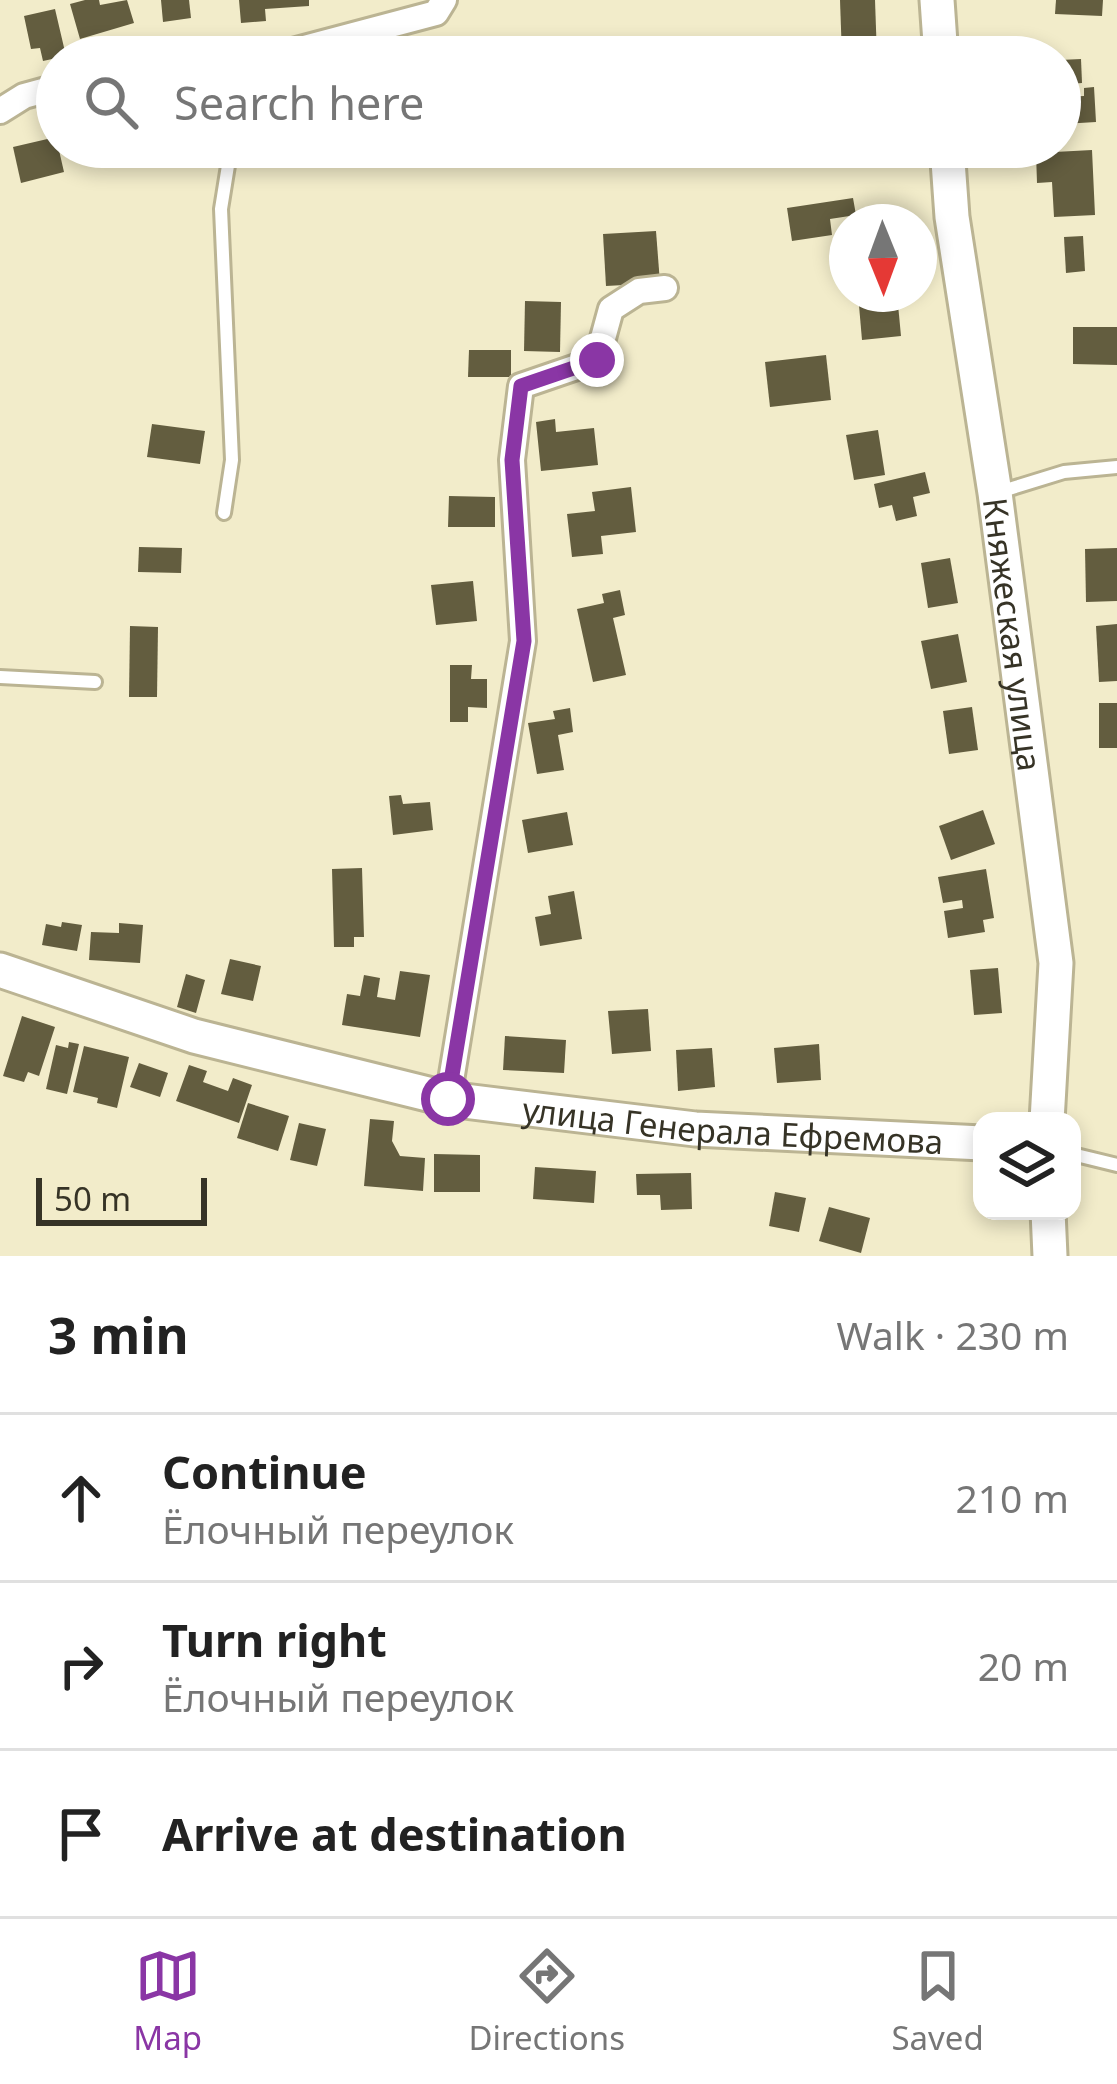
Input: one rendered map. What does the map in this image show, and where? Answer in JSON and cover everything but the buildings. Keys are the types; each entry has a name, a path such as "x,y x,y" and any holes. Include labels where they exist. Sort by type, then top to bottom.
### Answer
{"street":[{"path":"349,36 436,13 445,0"},
{"path":"937,0 940,36"},
{"path":"0,111 36,93"},
{"name":"Княжеская улица","path":"948,168 1056,963 1048,1112"},
{"path":"448,1099 524,641 512,460 521,386 597,360 611,309 639,291 665,288"},
{"name":"улица Генерала Ефремова","path":"0,970 194,1036 448,1099 695,1129 973,1143"},
{"path":"1048,1220 1050,1256"}],"lane":[{"path":"224,513 232,460 221,209 228,168"},
{"path":"994,493 1064,472 1117,467"},
{"path":"0,676 95,682"},
{"path":"1081,1156 1117,1166"}],"route":[{"path":"448,1099 524,641 512,460 521,386 597,360"}]}
